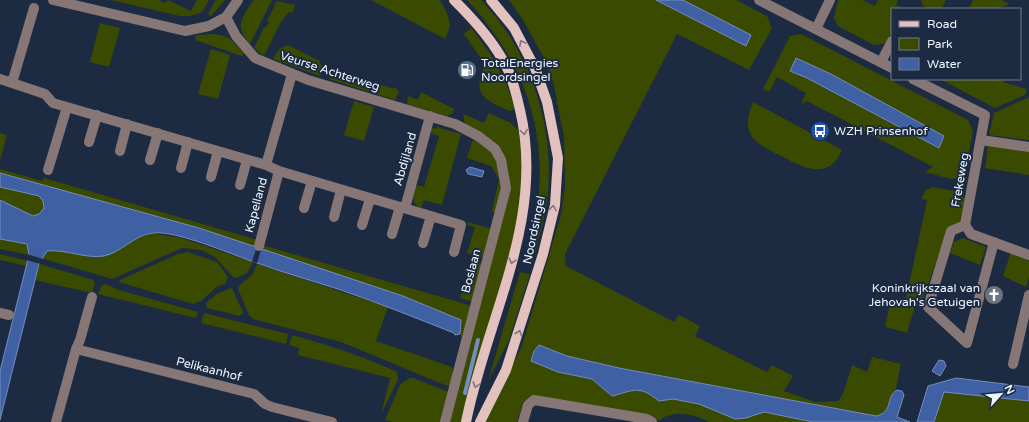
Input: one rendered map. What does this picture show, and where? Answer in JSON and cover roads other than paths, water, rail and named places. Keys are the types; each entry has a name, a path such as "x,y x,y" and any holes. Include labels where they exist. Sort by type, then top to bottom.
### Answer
{"main road":[{"name":"Noordsingel","path":"454,0 473,19 492,43 509,72 517,94 527,154 527,187 522,223 466,422"},
{"name":"Noordsingel","path":"480,422 506,370 543,254 554,204 558,158 547,102 535,68 514,28 491,0"}],"street":[{"path":"53,0 186,31 209,26 226,17 238,0"},
{"path":"759,0 891,67"},
{"path":"816,29 830,0"},
{"path":"12,83 34,8"},
{"name":"Veurse Achterweg","path":"226,17 241,43 255,58 292,74 455,124 478,136"},
{"path":"881,62 891,43"},
{"path":"292,74 266,165 279,171 461,225 454,252"},
{"name":"Kapelland","path":"0,79 45,94 53,103 266,165"},
{"name":"Frekeweg","path":"915,80 985,115 966,225 971,234 1029,255"},
{"path":"48,170 67,107"},
{"path":"89,142 97,116"},
{"name":"Abdijland","path":"392,234 402,208 430,116"},
{"path":"120,151 127,124"},
{"path":"150,160 158,133"},
{"name":"Boslaan","path":"445,422 506,188 505,176 495,149 478,136"},
{"name":"Frekeweg","path":"980,140 1029,147"},
{"path":"181,168 188,142"},
{"path":"211,177 218,151"},
{"name":"Kapelland","path":"240,185 247,160"},
{"name":"Kapelland","path":"259,246 279,171"},
{"path":"304,208 312,181"},
{"path":"334,217 342,190"},
{"path":"362,225 370,199"},
{"path":"423,243 430,216"},
{"name":"Frekeweg","path":"966,225 950,231 928,307 967,343 994,242"},
{"path":"1013,364 1029,295"},
{"path":"56,422 92,297"},
{"name":"Pelikaanhof","path":"76,349 254,394 265,404 272,407 332,422"},
{"path":"522,422 528,405 534,400 632,417 652,422"}],"water":[{"path":"656,0 683,0 751,35 746,46"},
{"path":"796,58 831,74 944,136 939,148 807,78 790,71"},
{"path":"470,167 484,171 482,177 468,174 466,170"},
{"path":"0,173 199,228 403,296 461,320 460,334 455,335 454,333 355,295 176,235 163,233 146,234 117,251 97,257 61,251 47,251 39,264 0,420 0,371 29,255 27,244 0,239 0,200 33,216 39,214 44,208 43,201 39,196 0,187"},
{"path":"539,345 567,356 619,368 876,416 885,411 893,393 897,390 902,391 904,395 897,417 910,422 813,422 764,412 746,418 735,419 699,404 673,399 659,401 646,393 637,390 612,396 592,379 558,372 531,361 534,351"},
{"path":"939,360 944,361 946,366 940,376 932,371"},
{"path":"956,378 1029,387 1029,401 944,392 934,422 917,422 928,386"}],"waterway":[{"path":"465,393 478,340"}],"place":[{"name":"TotalEnergies Noordsingel","path":"467,70"},
{"name":"WZH Prinsenhof","path":"820,131"},
{"name":"Koninkrijkszaal van Jehovah's Getuigen","path":"994,295"}]}
